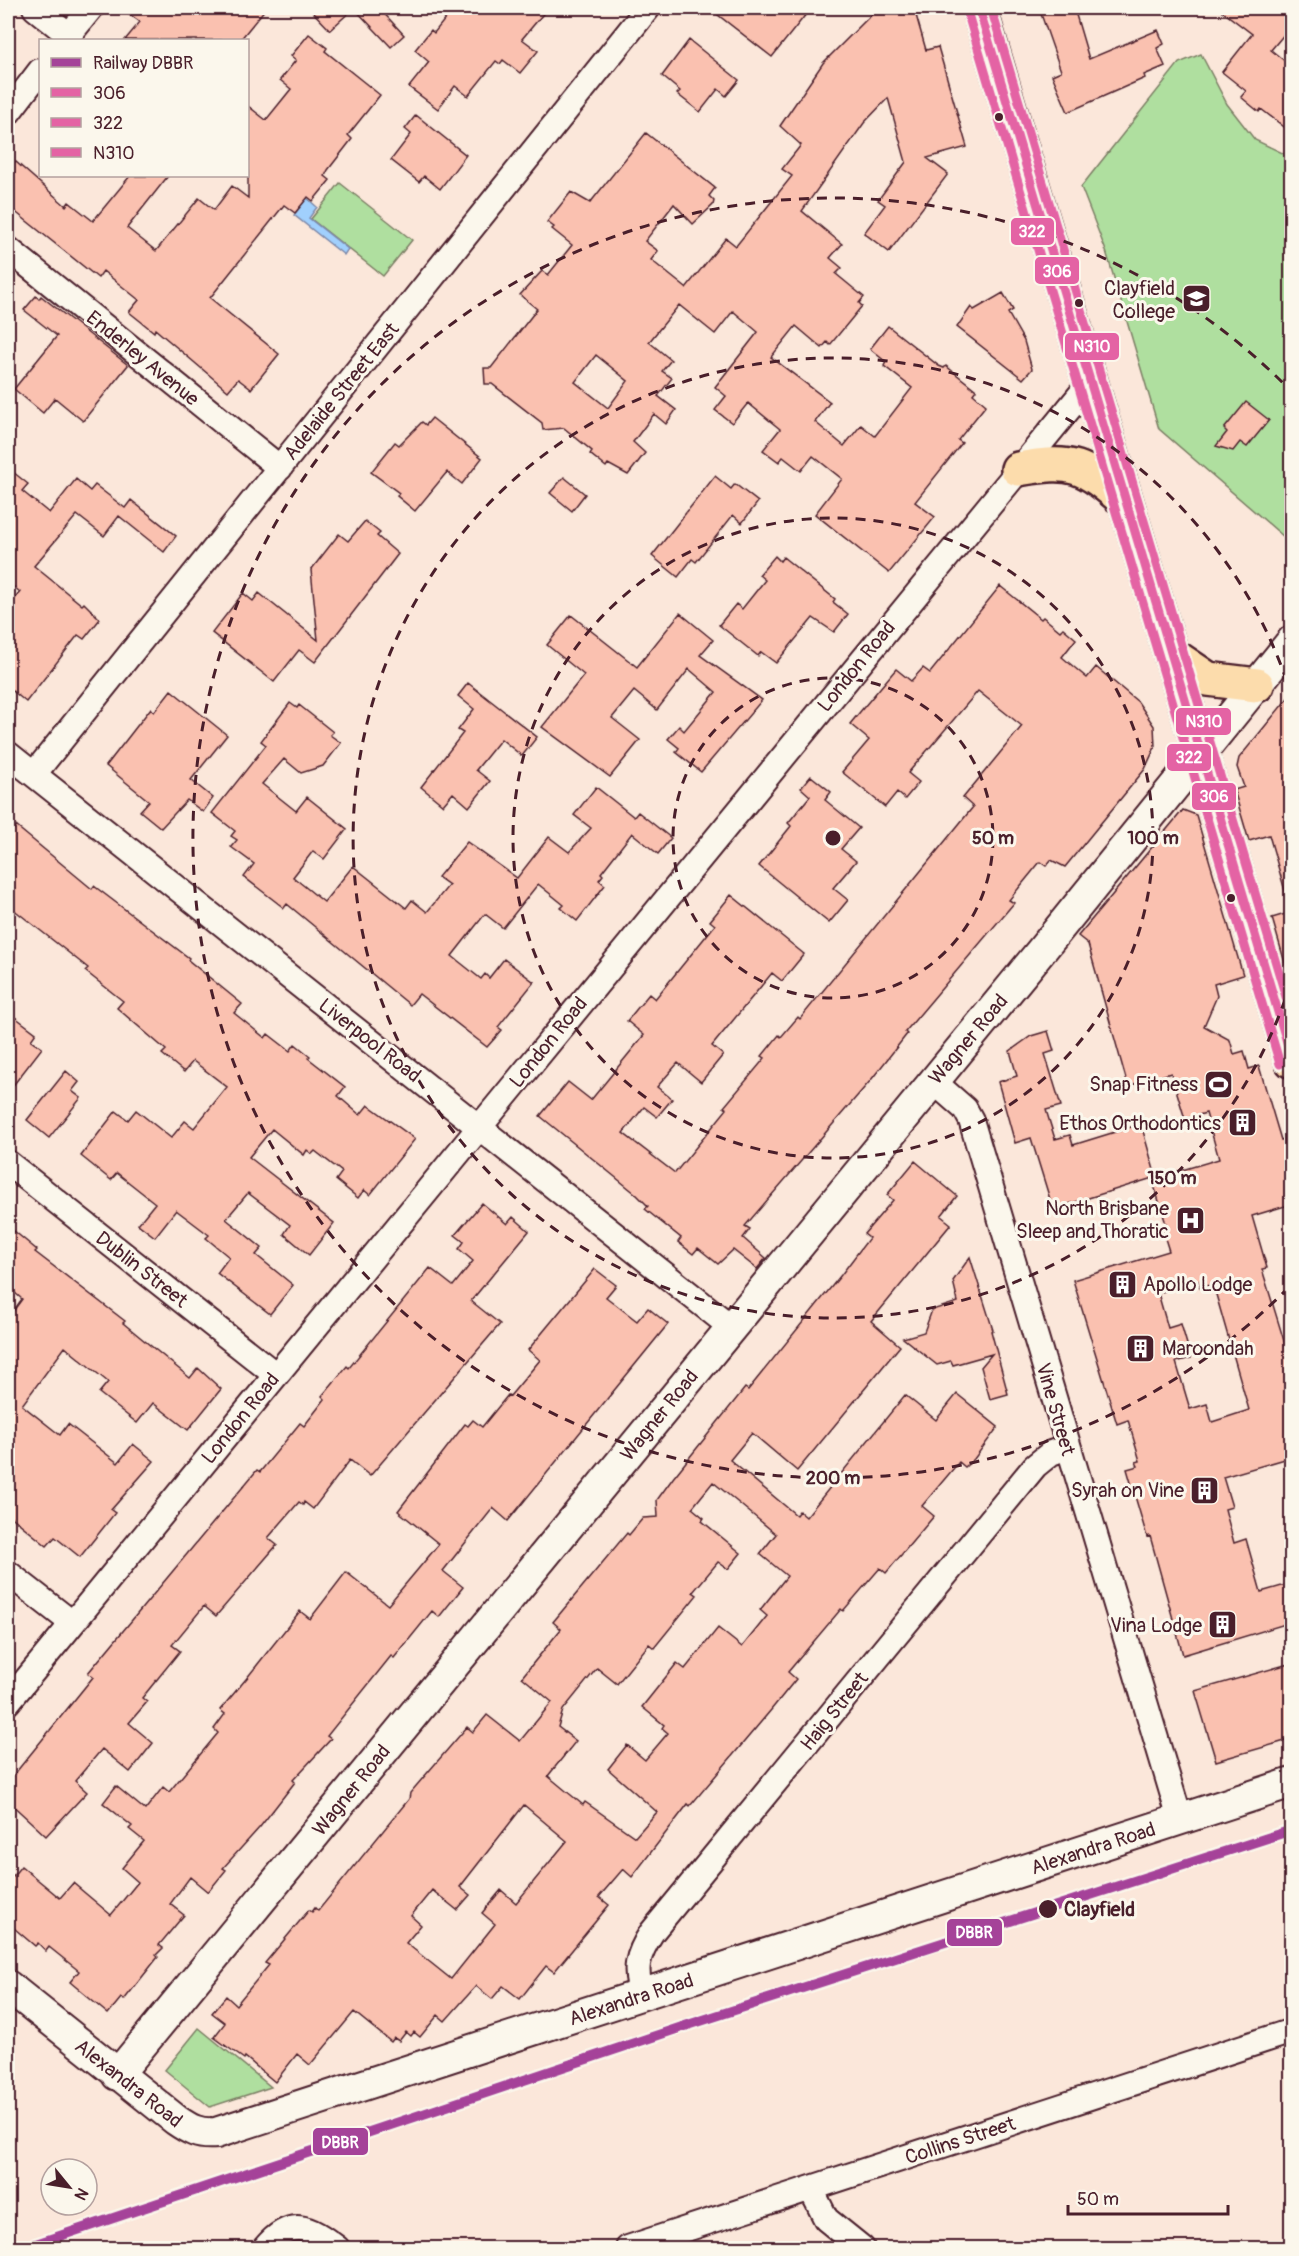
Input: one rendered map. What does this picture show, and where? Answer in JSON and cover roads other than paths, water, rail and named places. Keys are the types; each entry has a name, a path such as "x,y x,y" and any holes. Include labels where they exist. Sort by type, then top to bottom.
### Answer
{"highway":[{"path":"979,8 1292,1061"},
{"path":"1018,469 1048,464 1076,467 1094,475 1125,501"},
{"path":"1171,654 1208,680 1257,685"}],"street":[{"path":"35,8 67,38 91,8"},
{"name":"Adelaide Street East","path":"34,774 648,8"},
{"path":"8,113 39,73"},
{"name":"Enderley Avenue","path":"8,249 280,468"},
{"name":"London Road","path":"8,1702 1090,383"},
{"name":"Wagner Road","path":"117,2075 1291,644"},
{"name":"Liverpool Road","path":"8,754 731,1327"},
{"name":"Vine Street","path":"933,1081 965,1109 971,1120 1180,1819"},
{"name":"Dublin Street","path":"8,1163 276,1375"},
{"name":"Haig Street","path":"643,1995 637,1979 636,1961 652,1932 1035,1466 1051,1453 1068,1447"},
{"path":"8,1573 72,1623"},
{"name":"Alexandra Road","path":"8,1986 117,2075 192,2131 205,2135 1292,1783"},
{"name":"Collins Street","path":"628,2248 1292,2031"},
{"path":"811,2189 826,2219 862,2248"},
{"path":"265,2248 276,2235 292,2228 303,2228 315,2232 337,2248"}],"water":[{"path":"307,198 317,207 309,218 348,249 344,255 294,215"}],"rail line":[{"name":"DBBR","path":"24,2248 691,2024 1292,1830"}],"place":[{"name":"Clayfield College","path":"1196,299"},
{"name":"Snap Fitness","path":"1219,1084"},
{"name":"Ethos Orthodontics","path":"1242,1123"},
{"name":"North Brisbane Sleep and Thoratic","path":"1190,1220"},
{"name":"Apollo Lodge","path":"1122,1284"},
{"name":"Maroondah","path":"1141,1348"},
{"name":"Syrah on Vine","path":"1205,1490"},
{"name":"Vina Lodge","path":"1223,1625"},
{"name":"Clayfield","path":"1048,1909"}]}
